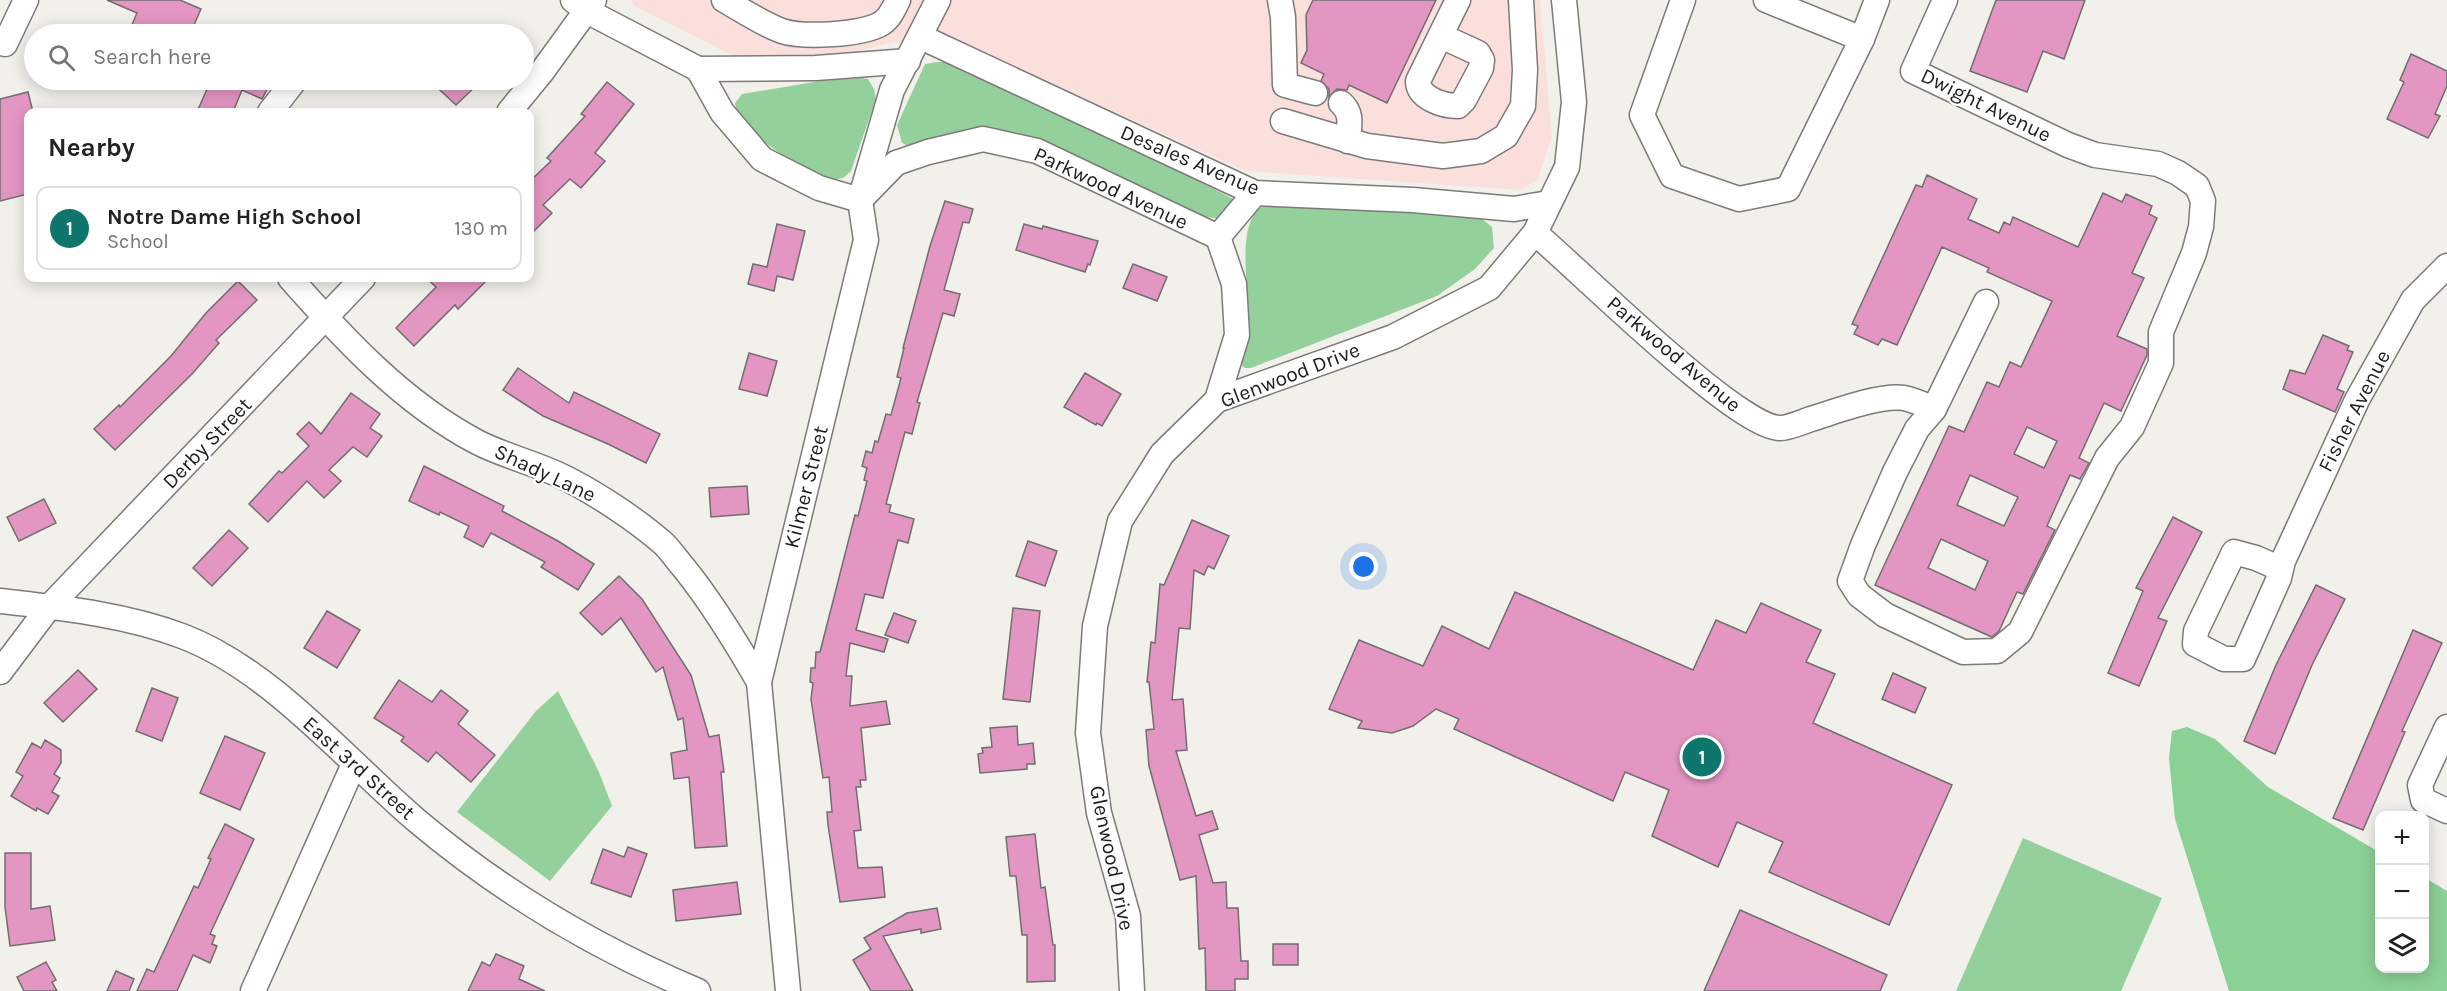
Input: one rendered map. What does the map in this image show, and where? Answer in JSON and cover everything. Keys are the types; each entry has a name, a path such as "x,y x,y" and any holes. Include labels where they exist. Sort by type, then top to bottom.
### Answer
{"street":[{"path":"3,43 26,0"},
{"path":"724,0 779,30 813,36 871,28 884,22 898,0"},
{"name":"Kilmer Street","path":"788,991 759,682 866,240 860,200 892,90 938,0"},
{"path":"1280,0 1283,17 1285,85 1316,93"},
{"path":"1441,36 1458,0"},
{"path":"1283,121 1366,146 1443,156 1481,151 1506,136 1523,106 1525,70 1521,0"},
{"name":"Glenwood Drive","path":"1132,991 1128,915 1099,813 1088,733 1095,626 1120,521 1162,454 1216,400 1393,337 1489,288 1535,233 1567,167 1574,102 1564,0"},
{"path":"1683,0 1642,116 1672,176 1739,199 1788,189 1862,39 1877,0"},
{"path":"1767,0 1862,39"},
{"name":"Dwight Avenue","path":"1934,409 1917,429 1895,472 1863,545 1851,581 1859,595 1885,615 1925,635 1963,652 1997,651 2020,632 2107,458 2132,427 2161,363 2161,332 2194,253 2201,227 2203,201 2197,186 2178,173 2158,164 2095,155 2068,145 1913,71 1945,0"},
{"path":"534,76 585,4 698,69 816,68 908,61"},
{"name":"Desales Avenue","path":"921,37 1255,193 1413,200 1514,209 1549,203"},
{"path":"698,69 722,112 762,159 819,188 860,200"},
{"path":"273,108 287,90"},
{"path":"512,108 524,90"},
{"path":"1341,103 1347,108 1350,117 1348,141"},
{"name":"Parkwood Avenue","path":"860,200 896,163 928,152 983,139 1037,151 1218,237"},
{"path":"1216,400 1237,335 1234,284 1218,237 1255,193"},
{"name":"Parkwood Avenue","path":"1535,233 1614,306 1707,386 1756,421 1780,428 1877,400 1903,398 1934,409"},
{"name":"Fisher Avenue","path":"2281,569 2357,400 2413,300 2447,266"},
{"name":"Shady Lane","path":"294,282 374,366 431,413 478,442 558,475 615,508 664,544 728,627 759,682"},
{"name":"Derby Street","path":"0,672 49,607 359,282"},
{"path":"1934,409 1986,302"},
{"name":"East 3rd Street","path":"0,601 122,618 183,636 229,660 272,689 416,820 485,875 571,928 650,982 698,991"},
{"path":"2447,727 2420,785 2423,800 2447,811"},
{"path":"253,991 354,764"}],"shaded area":[{"path":"632,0 1540,0 1552,136 1538,179 1521,190 1245,171 955,39 895,42 829,58 747,63 633,5"}],"green space":[{"path":"945,62 959,68 1237,201 1222,219 1204,217 1022,135 994,131 908,146 902,143 897,125 925,64"},
{"path":"850,76 868,79 874,89 876,99 851,171 843,178 825,181 772,148 748,126 739,115 735,103 742,94"},
{"path":"1273,203 1480,217 1492,227 1494,248 1475,269 1437,296 1251,368 1245,368 1240,364 1249,322 1246,262 1248,230 1252,218 1260,208"},
{"path":"558,691 599,772 612,806 550,881 457,812 536,711"},
{"path":"2187,727 2215,739 2268,787 2375,850 2375,973 2429,973 2429,880 2447,891 2447,991 2229,991 2175,819 2169,758 2172,731"},
{"path":"2023,838 2162,898 2121,991 1956,991"}],"building":[{"path":"107,0 180,0 201,9 194,24 132,24 137,13"},
{"path":"1313,0 1436,0 1387,103 1349,85 1347,90 1337,89 1329,97 1329,89 1321,81 1324,74 1301,63 1307,50 1306,15"},
{"path":"1996,0 2085,0 2064,59 2043,51 2027,92 1970,71"},
{"path":"2411,54 2447,71 2447,86 2435,114 2440,116 2428,138 2387,119 2404,82 2400,80"},
{"path":"607,82 634,104 595,153 605,161 581,188 570,179 543,205 552,213 534,231 534,177 551,161 547,158 585,116 581,114"},
{"path":"207,90 242,90 235,108 199,108"},
{"path":"242,90 267,90 262,99"},
{"path":"440,90 472,90 456,105"},
{"path":"28,92 32,108 24,108 24,195 0,201 0,99"},
{"path":"1927,175 1977,199 1968,219 1999,233 2004,222 2010,225 2013,217 2078,247 2103,193 2122,202 2126,194 2152,206 2149,214 2157,218 2132,273 2144,278 2117,336 2147,349 2147,355 2121,411 2104,403 2079,458 2089,463 2080,479 2070,475 2047,526 2055,530 2023,594 2017,592 1999,631 1992,637 1875,585 1949,426 1964,432 1987,382 1999,387 2010,362 2021,367 2052,301 1987,272 1989,268 1942,247 1897,345 1882,339 1878,345 1854,334 1858,326 1852,324 1916,185 1922,187","holes":["2027,427 2057,441 2044,468 2014,454","1970,475 2018,497 2004,526 1957,505","1941,539 1988,561 1975,590 1928,568"]},
{"path":"945,201 973,209 969,223 963,222 944,290 960,294 954,316 943,313 917,402 920,403 912,434 905,432 886,504 891,505 889,512 914,519 908,543 898,540 883,598 865,594 856,630 888,639 884,652 850,643 846,676 852,676 850,706 886,701 890,724 861,728 866,780 860,780 861,787 856,787 861,830 854,831 858,868 882,867 885,897 840,902 828,825 827,812 832,812 829,777 823,778 811,699 813,683 810,682 811,668 815,668 816,652 820,652 855,515 858,516 867,481 864,480 867,468 862,466 866,451 872,453 875,441 878,442 886,414 891,415 901,378 897,377 903,348 930,246"},
{"path":"777,224 805,231 793,280 777,276 774,291 748,284 753,264 767,267"},
{"path":"1024,224 1042,229 1043,226 1098,241 1090,265 1088,264 1085,272 1016,250"},
{"path":"1133,264 1167,277 1157,301 1123,288"},
{"path":"237,282 257,300 216,340 219,343 192,374 115,450 94,429 119,405 120,407 171,356 206,313"},
{"path":"430,282 485,282 458,309 455,305 414,346 396,328 436,287"},
{"path":"2323,335 2349,346 2347,350 2353,352 2337,389 2344,392 2335,412 2283,389 2290,370 2305,374"},
{"path":"749,353 777,361 767,396 739,389"},
{"path":"518,368 569,403 574,392 660,434 646,463 543,416 503,390"},
{"path":"1085,373 1121,394 1102,426 1064,407"},
{"path":"351,393 380,414 370,428 382,436 367,457 353,447 329,470 341,481 324,498 307,481 268,522 249,504 279,471 282,473 309,446 297,434 309,422 321,434"},
{"path":"424,466 504,506 502,511 558,541 594,564 578,590 541,567 545,562 491,533 483,547 464,537 469,526 409,501"},
{"path":"747,486 749,514 711,517 709,488"},
{"path":"44,499 56,523 19,541 7,517"},
{"path":"2173,517 2202,532 2158,618 2167,621 2139,686 2108,673 2143,591 2136,588"},
{"path":"1192,520 1229,536 1214,569 1208,566 1204,575 1194,570 1190,629 1179,628 1172,700 1183,699 1187,750 1176,751 1196,816 1212,811 1218,829 1199,835 1213,883 1226,882 1227,908 1238,908 1241,961 1248,961 1248,979 1235,979 1235,991 1206,991 1205,948 1199,949 1196,876 1180,880 1149,766 1146,730 1154,729 1149,682 1147,682 1151,642 1155,643 1160,584 1164,585"},
{"path":"229,530 248,548 212,586 193,568"},
{"path":"1028,541 1057,551 1045,586 1016,576"},
{"path":"619,576 642,599 691,675 709,737 719,735 724,772 721,772 727,846 695,848 689,777 674,779 671,753 687,750 683,718 678,720 663,667 656,672 621,618 602,635 580,613"},
{"path":"2316,585 2345,599 2312,665 2275,754 2244,741 2276,665"},
{"path":"1515,592 1693,670 1716,620 1746,633 1761,603 1821,630 1806,662 1835,674 1813,723 1952,785 1889,925 1769,872 1783,842 1737,822 1718,867 1652,836 1669,790 1625,772 1613,801 1454,729 1459,719 1436,709 1413,726 1392,733 1358,728 1362,721 1329,709 1359,640 1423,666 1442,626 1489,649"},
{"path":"1013,608 1040,611 1030,702 1003,699"},
{"path":"327,611 360,630 337,668 304,648"},
{"path":"894,613 916,621 908,643 885,635"},
{"path":"2413,630 2442,643 2402,731 2405,732 2363,830 2333,818"},
{"path":"78,670 97,689 63,722 44,703"},
{"path":"1893,673 1926,688 1915,713 1882,699"},
{"path":"399,680 432,702 441,690 468,711 458,724 495,755 471,782 436,752 428,762 401,741 404,737 374,718"},
{"path":"152,688 178,698 162,741 136,731"},
{"path":"1017,726 1018,745 1033,743 1035,764 1027,764 1027,769 980,773 978,754 983,753 982,748 992,747 990,728"},
{"path":"225,736 265,753 240,810 200,793"},
{"path":"45,740 61,750 61,763 54,774 60,778 52,792 59,796 48,814 37,808 36,811 11,796 23,776 16,772 32,743 41,748"},
{"path":"225,824 254,839 210,934 215,936 212,944 217,946 210,963 193,955 177,991 137,991 147,969 154,972 194,886 198,888 211,859 208,858"},
{"path":"1035,834 1041,888 1045,887 1053,945 1055,945 1055,981 1027,982 1027,935 1022,935 1016,876 1010,876 1006,837"},
{"path":"628,847 647,854 631,897 591,883 603,849 624,857"},
{"path":"5,853 31,853 31,909 50,906 55,940 10,946 5,907"},
{"path":"737,882 741,914 676,921 673,890"},
{"path":"937,908 941,929 921,933 921,929 883,936 913,991 871,991 853,960 871,949 864,938 907,913"},
{"path":"1740,910 1887,975 1880,991 1704,991"},
{"path":"1273,944 1298,944 1298,965 1273,965"},
{"path":"496,954 524,966 519,979 545,991 468,991 482,962 490,966"},
{"path":"46,962 56,980 52,982 57,991 24,991 17,977"},
{"path":"116,971 134,979 129,991 107,991"}],"place":[{"name":"Notre Dame High School","path":"1702,757"}]}
